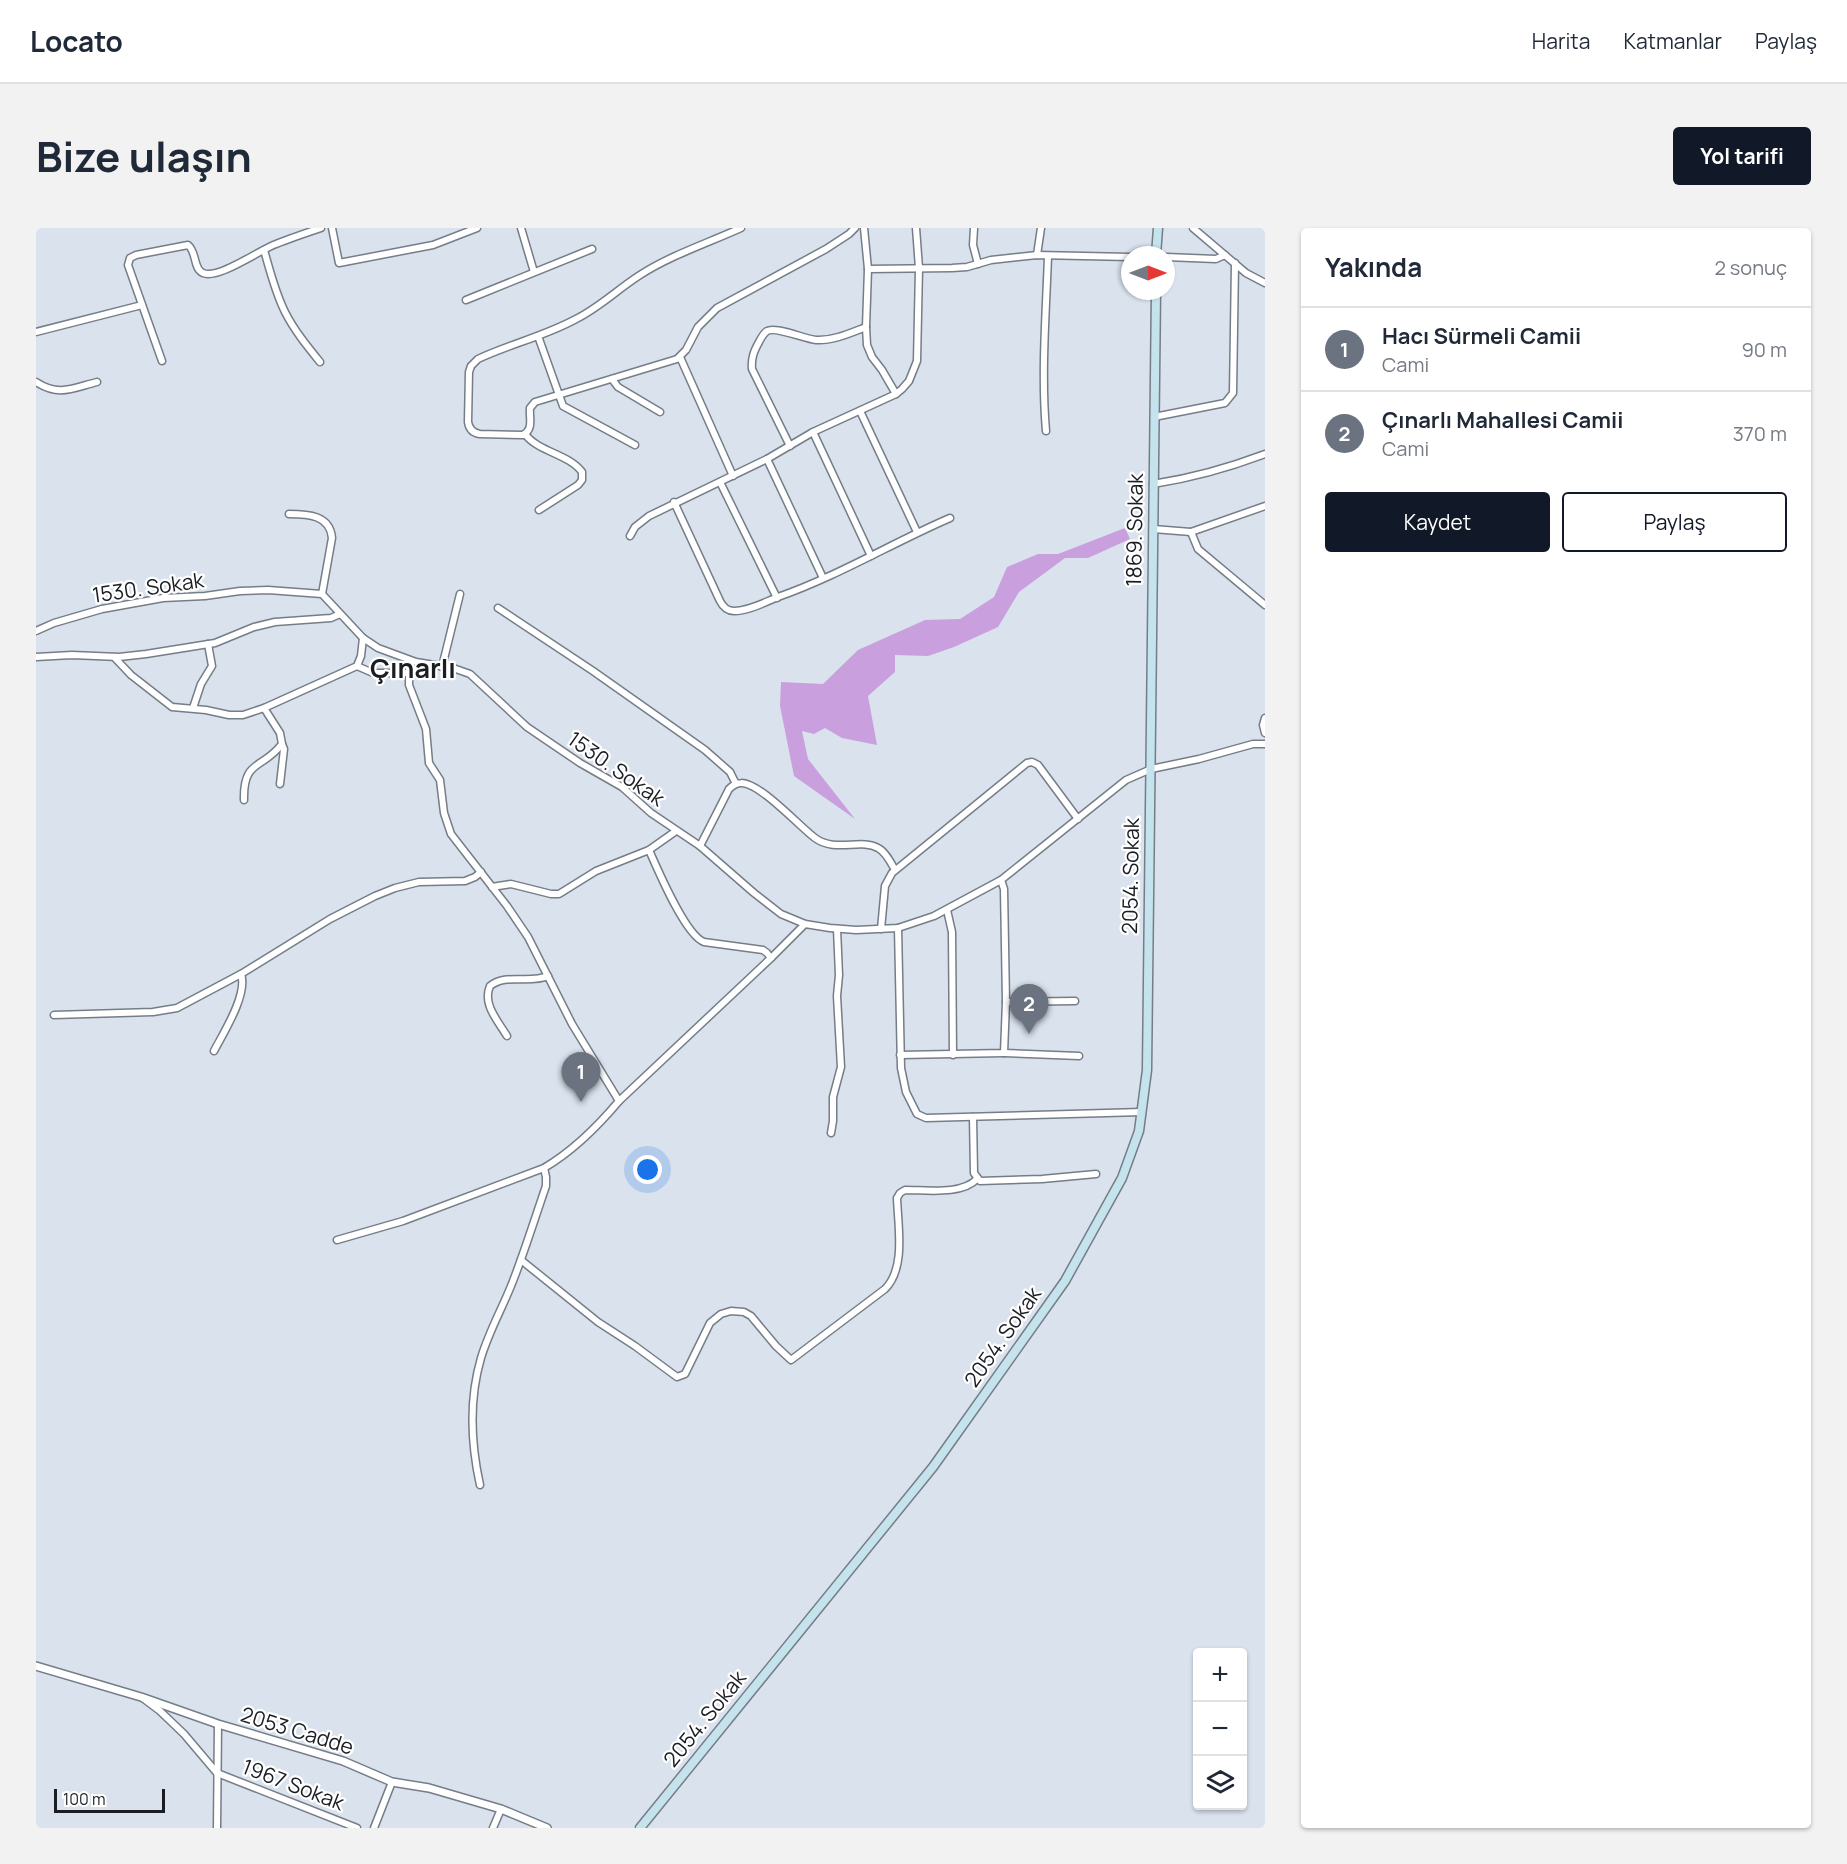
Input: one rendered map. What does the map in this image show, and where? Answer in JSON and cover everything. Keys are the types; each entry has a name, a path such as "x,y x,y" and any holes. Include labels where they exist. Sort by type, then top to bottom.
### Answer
{"main road":[{"path":"1157,228 1157,246"},
{"name":"1869. Sokak","path":"1151,769 1156,300"},
{"name":"2054. Sokak","path":"640,1828 933,1467 1065,1281 1122,1179 1139,1131 1147,1070 1151,769"}],"street":[{"path":"162,361 128,265 133,256 188,245 194,251 198,269 208,274 219,272 275,244 321,228"},
{"path":"332,228 339,263 433,245 477,228"},
{"path":"521,228 534,272"},
{"path":"741,228 640,274 575,320 478,359 469,372 468,422 472,430 480,434 525,434 530,428 530,411 533,403 674,361 686,350 698,327 717,308 826,249 855,228"},
{"path":"864,228 868,269 867,345 872,357 896,394"},
{"path":"630,536 635,526 642,520 674,502 733,476 813,432 896,394 909,381 917,361 919,268 916,228"},
{"path":"974,228 973,245 978,264"},
{"path":"1037,255 1041,228"},
{"path":"1193,228 1246,273 1265,283"},
{"path":"466,300 592,249"},
{"path":"264,250 273,283 285,312 320,362"},
{"path":"868,269 959,268 991,260 1037,255 1121,257"},
{"path":"1046,431 1044,366 1048,255"},
{"path":"1175,257 1216,259 1225,255"},
{"path":"1154,417 1225,403 1233,393 1235,263"},
{"path":"36,332 142,305"},
{"path":"790,446 752,369 752,356 763,335 774,329 821,340 866,327"},
{"path":"538,336 560,401 565,408 635,445"},
{"path":"680,357 733,476"},
{"path":"612,379 618,387 660,412"},
{"path":"36,382 46,389 59,391 97,382"},
{"path":"860,411 917,532"},
{"path":"813,432 871,556"},
{"path":"525,434 531,440 572,463 582,472 582,480 578,485 539,510"},
{"path":"1153,484 1216,471 1265,454"},
{"path":"767,459 824,579"},
{"path":"720,482 777,598"},
{"path":"674,502 724,607 736,611 750,608 824,579 917,532 950,519"},
{"path":"1153,529 1191,532 1265,506"},
{"path":"289,514 315,517 326,522 331,530 332,538 322,594"},
{"path":"1191,532 1198,549 1265,605"},
{"name":"1530. Sokak","path":"36,631 54,623 102,609 163,598 268,590 322,594 363,638 378,648 409,660 453,668 470,674 492,697 527,727 580,763 622,787 651,813 700,846 781,914 805,924 837,928 898,928 947,910 1001,880 1126,780 1151,769 1253,744 1265,744"},
{"path":"442,667 460,594"},
{"path":"498,608 705,750 730,772 736,784"},
{"path":"36,657 72,655 113,657 146,654 208,644 254,627 275,622 331,618 340,614"},
{"path":"113,657 131,675 172,707 243,715 264,708 357,666 361,656 363,638"},
{"path":"193,708 201,684 212,666 208,644"},
{"path":"409,660 409,685 426,729 429,763 440,780 444,813 451,834 528,937 572,1024 619,1101"},
{"path":"357,666 372,673 409,673"},
{"path":"264,708 280,734 284,749 280,784"},
{"path":"1265,718 1263,725 1265,734"},
{"path":"244,800 245,777 253,767 271,756 282,744"},
{"path":"881,929 885,886 895,870 1027,763 1032,762 1038,765 1078,819"},
{"path":"700,846 729,789 736,784 743,783 754,787 821,842 833,845 873,846 880,849 895,870"},
{"path":"492,886 511,884 559,894 596,871 649,850 676,831"},
{"path":"649,850 668,892 696,938 704,942 763,950 771,958"},
{"path":"54,1015 153,1012 177,1008 241,974 330,919 375,896 403,885 419,882 465,881 476,877 481,872"},
{"path":"1001,880 1004,889 1006,1002 1004,1053"},
{"path":"947,910 952,932 953,1055"},
{"path":"337,1240 403,1221 544,1168 556,1161 575,1146 619,1101 805,924"},
{"path":"831,1133 833,1097 841,1067 837,1003 837,928"},
{"path":"898,928 902,1076 916,1114 926,1118 1143,1112"},
{"path":"214,1051 243,987 244,981 241,974"},
{"path":"507,1036 488,1001 487,994 490,986 502,980 534,980 548,976"},
{"path":"1006,1002 1075,1001"},
{"path":"900,1055 1004,1053 1079,1056"},
{"path":"973,1116 973,1169 977,1179"},
{"path":"480,1485 474,1454 473,1432 476,1377 485,1347 521,1260 546,1186 544,1168"},
{"path":"977,1179 987,1181 1096,1174"},
{"path":"521,1260 598,1322 636,1346 677,1377 685,1374 710,1323 721,1314 731,1311 744,1312 752,1316 776,1346 791,1360 885,1289 893,1280 898,1264 897,1198 900,1193 906,1190 960,1189 977,1179"},
{"name":"2053 Cadde","path":"36,1666 343,1761 392,1782 429,1788 501,1809 547,1828"},
{"path":"141,1697 184,1734 217,1773"},
{"path":"217,1828 218,1724"},
{"name":"1967 Sokak","path":"217,1773 357,1828"},
{"path":"374,1828 392,1782"},
{"path":"493,1828 501,1809"}],"shaded area":[{"path":"1125,528 1130,539 1088,558 1065,558 1019,592 998,627 928,656 895,655 895,672 868,696 877,745 842,738 825,728 814,734 802,731 808,759 855,819 794,776 780,706 781,682 823,684 858,650 925,620 960,619 994,597 1007,567 1038,554 1058,554"}],"place":[{"name":"Çınarlı Mahallesi Camii","path":"1029,1034"},
{"name":"Hacı Sürmeli Camii","path":"581,1102"}],"district":[{"name":"Çınarlı","path":"413,669"}]}
